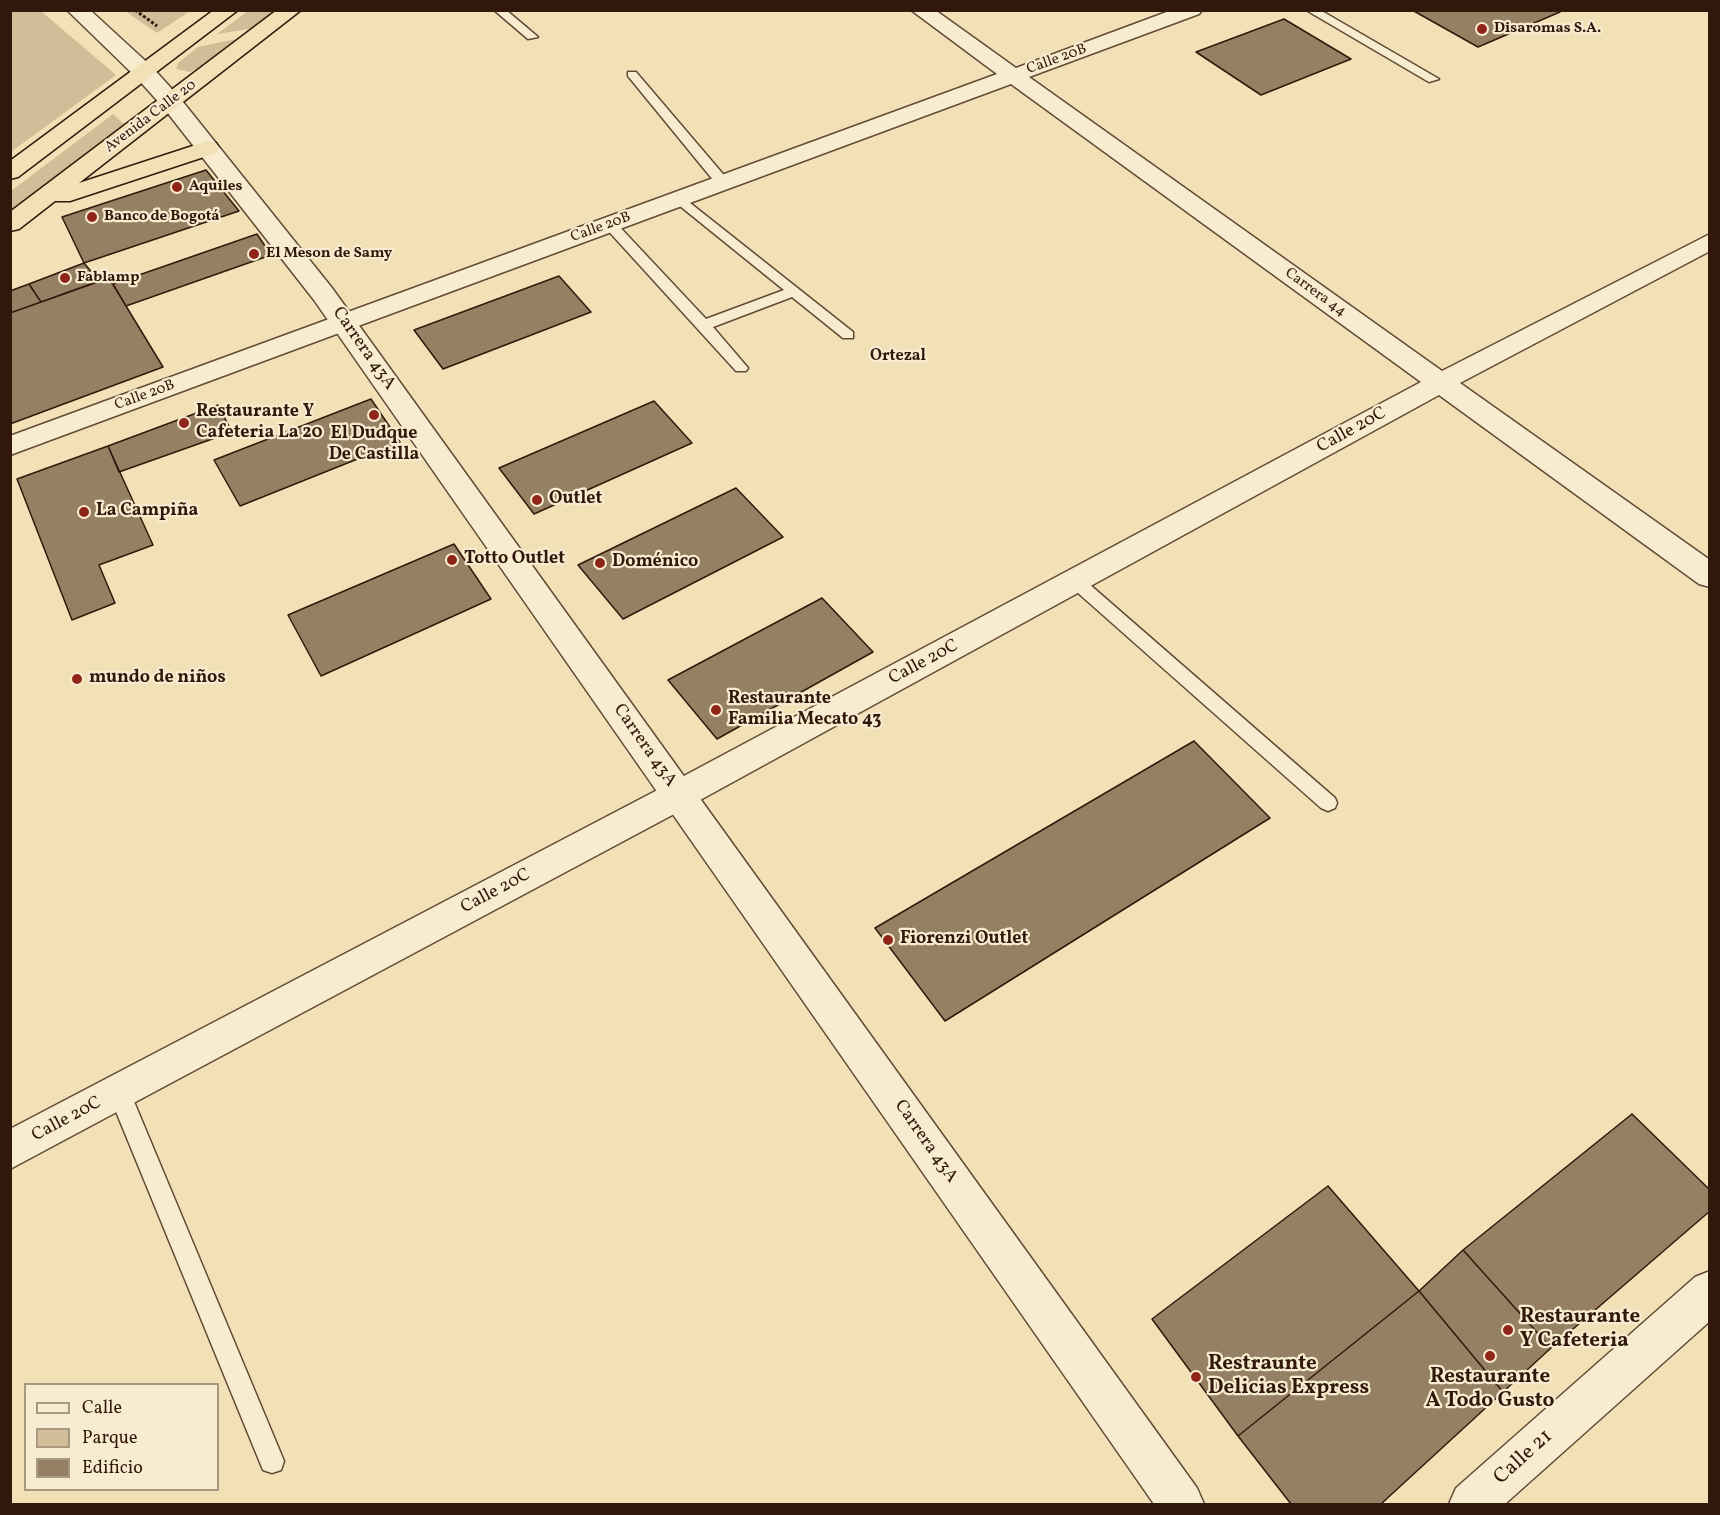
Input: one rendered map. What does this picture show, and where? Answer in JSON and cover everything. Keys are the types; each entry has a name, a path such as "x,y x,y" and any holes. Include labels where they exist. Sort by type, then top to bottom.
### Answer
{"highway":[{"path":"10,172 228,10"},
{"name":"Avenida Calle 20","path":"10,224 291,10"},
{"path":"182,44 267,28"},
{"path":"37,204 208,148"}],"street":[{"name":"Carrera 43A","path":"77,10 144,72 171,102 344,323 1181,1504"},
{"name":"Carrera 44","path":"921,10 1710,576"},
{"name":"Calle 20B","path":"10,446 1192,10"},
{"name":"Calle 20C","path":"10,1150 679,795 1440,383 1707,244"},
{"name":"Calle 21","path":"1472,1504 1710,1292"}],"lane":[{"path":"499,10 532,37"},
{"path":"1311,10 1433,79"},
{"path":"632,74 723,183"},
{"path":"680,199 792,292 848,334"},
{"path":"610,225 705,325 741,368"},
{"path":"705,325 792,292"},
{"path":"1075,581 1328,803"},
{"path":"119,1092 272,1461"}],"green space":[{"path":"11,10 41,11 116,75 11,152"},
{"path":"125,11 190,11 157,33"},
{"path":"248,11 277,11 255,28 217,34"},
{"path":"236,39 202,66 190,72 176,69 178,63 198,47"},
{"path":"113,114 125,125 11,212 11,191"}],"building":[{"name":"Disaromas S.A.","path":"1412,10 1558,10 1560,12 1478,47"},
{"path":"1284,19 1351,59 1261,95 1196,52"},
{"path":"206,170 239,211 84,263 62,217"},
{"path":"257,234 271,255 126,306 113,284"},
{"path":"84,263 99,281 41,302 29,284"},
{"path":"559,276 591,312 443,369 414,330"},
{"path":"109,278 163,367 10,424 10,313"},
{"path":"29,284 41,302 10,313 10,291"},
{"path":"371,399 400,442 240,506 214,460"},
{"path":"654,401 692,443 534,514 499,468"},
{"path":"218,405 232,432 119,472 108,446"},
{"name":"La Campiña","path":"108,446 153,545 99,565 115,603 72,620 17,479"},
{"path":"736,488 783,537 623,619 578,565"},
{"path":"454,544 491,599 321,676 288,615"},
{"path":"822,598 873,652 717,739 668,680"},
{"path":"1194,741 1270,818 945,1021 875,928"},
{"path":"1632,1114 1710,1190 1710,1211 1551,1348 1463,1250"},
{"path":"1328,1186 1419,1291 1238,1436 1152,1319"},
{"path":"1463,1250 1551,1348 1503,1392 1419,1291"},
{"path":"1419,1291 1503,1392 1381,1504 1291,1504 1238,1436"}],"place":[{"name":"Disaromas S.A.","path":"1482,29"},
{"name":"Aquiles","path":"177,187"},
{"name":"Banco de Bogotá","path":"92,217"},
{"name":"El Meson de Samy","path":"254,254"},
{"name":"Fablamp","path":"65,278"},
{"name":"El Dudque De Castilla","path":"374,415"},
{"name":"Restaurante Y Cafeteria La 20","path":"184,423"},
{"name":"Outlet","path":"537,500"},
{"name":"La Campiña","path":"84,512"},
{"name":"Totto Outlet","path":"452,560"},
{"name":"Doménico","path":"600,563"},
{"name":"mundo de niños","path":"77,679"},
{"name":"Restaurante Familia Mecato 43","path":"716,710"},
{"name":"Fiorenzi Outlet","path":"888,940"},
{"name":"Restaurante Y Cafeteria","path":"1508,1330"},
{"name":"Restaurante A Todo Gusto","path":"1490,1356"},
{"name":"Restraunte Delicias Express","path":"1196,1377"}],"district":[{"name":"Ortezal","path":"898,357"}]}
